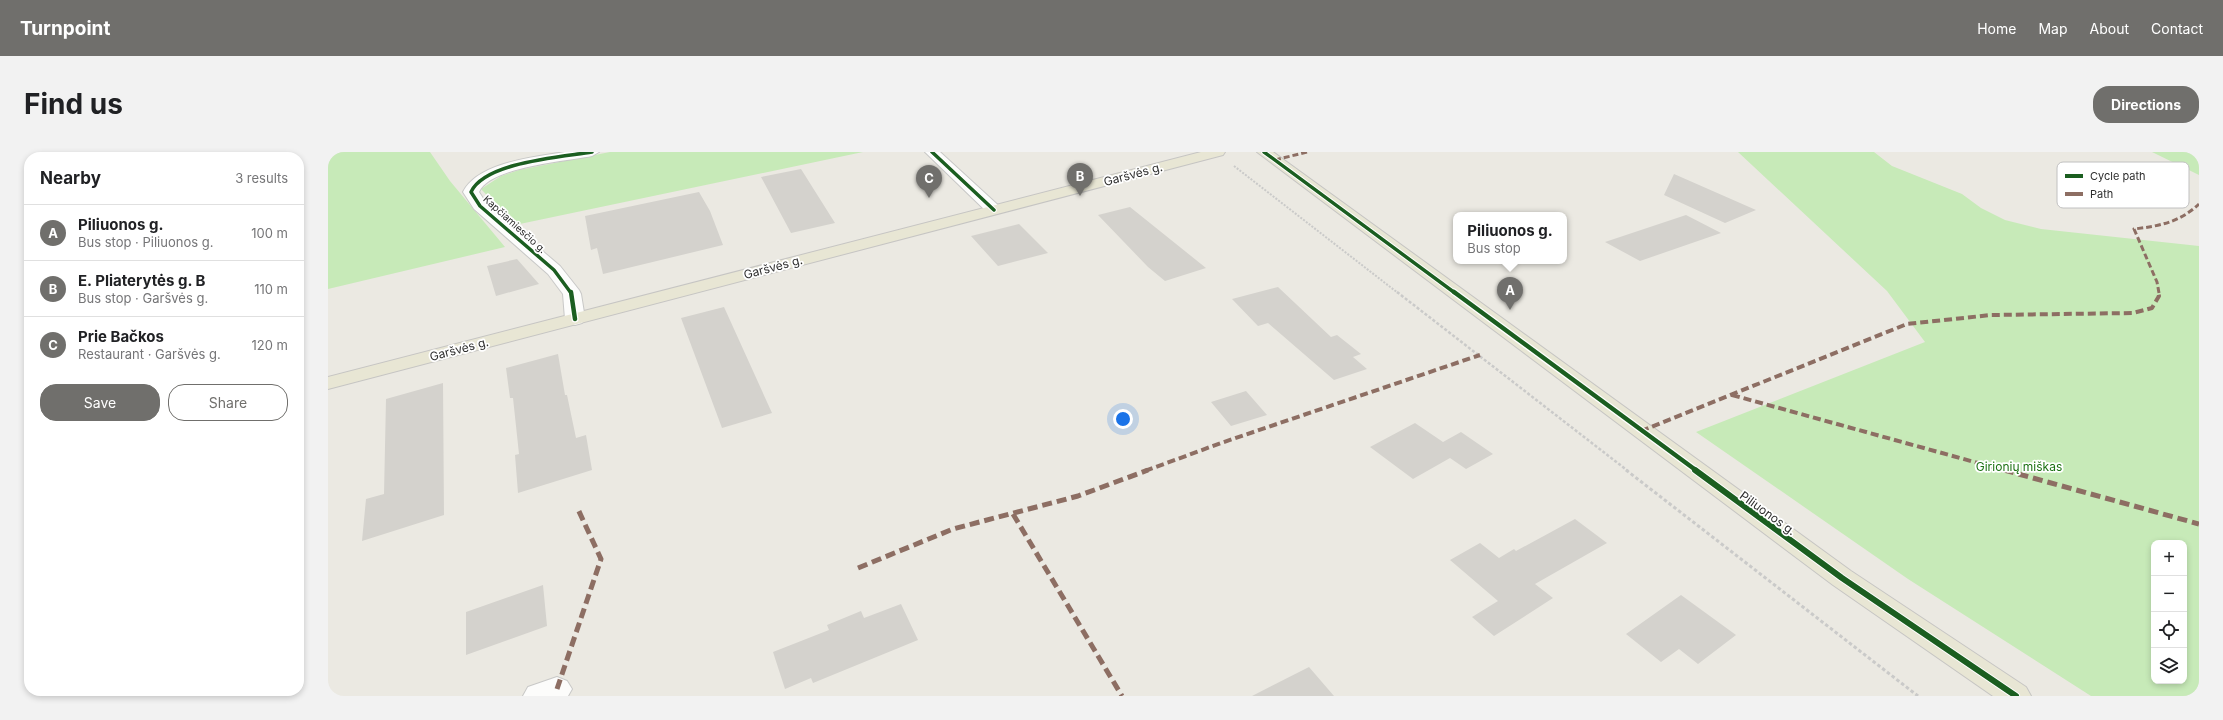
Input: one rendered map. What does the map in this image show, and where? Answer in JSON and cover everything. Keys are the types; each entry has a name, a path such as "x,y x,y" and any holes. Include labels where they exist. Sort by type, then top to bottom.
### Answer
{"main road":[{"name":"Garšvės g.","path":"328,383 1217,152"},
{"name":"Piliuonos g.","path":"1264,152 1835,574 2016,696"}],"street":[{"name":"Kapčiamiesčio g.","path":"575,319 572,294 554,270 480,206 471,192 476,183 488,175 530,163 592,152"},
{"path":"932,152 994,210"}],"path":[{"path":"1217,152 1918,696"}],"green space":[{"path":"328,152 430,152 450,181 505,247 328,289"},
{"path":"610,152 863,152 515,225 481,189 501,176 519,170"},
{"name":"Girionių miškas","path":"1738,152 1874,152 1892,166 1962,194 1981,208 2005,220 2041,229 2199,246 2199,696 2091,696 1908,579 1696,432 1925,342 1887,291"},
{"path":"2152,152 2199,152 2199,175 2189,170 2189,162 2172,162"}],"building":[{"path":"801,169 835,223 791,233 761,177"},
{"path":"1674,174 1756,210 1725,223 1664,195"},
{"path":"699,192 710,211 723,245 603,274 597,248 591,250 585,216"},
{"path":"1130,207 1206,268 1165,281 1148,267 1098,215"},
{"path":"1686,215 1721,233 1640,261 1605,242"},
{"path":"1019,224 1048,253 998,266 971,236"},
{"path":"517,259 539,284 496,296 487,266"},
{"path":"1278,287 1331,337 1337,335 1361,354 1353,357 1367,369 1334,380 1268,323 1258,326 1232,299"},
{"path":"724,307 772,413 722,428 681,318"},
{"path":"558,354 565,395 567,395 576,438 586,435 592,470 518,493 515,455 519,454 513,398 510,398 506,368"},
{"path":"443,383 444,515 362,541 366,499 384,494 386,399"},
{"path":"1246,391 1267,415 1231,426 1211,402"},
{"path":"1415,423 1443,442 1461,432 1493,454 1466,469 1450,458 1413,479 1370,447"},
{"path":"1575,519 1607,543 1535,584 1553,598 1494,636 1472,617 1498,601 1450,560 1480,543 1499,558 1514,549 1516,551"},
{"path":"543,585 547,626 466,655 466,612"},
{"path":"1681,595 1736,635 1698,664 1679,649 1661,662 1626,634"},
{"path":"901,604 918,640 813,683 811,678 785,689 773,652 829,630 827,625 861,611 864,618"},
{"path":"1309,667 1334,696 1252,696"}],"marked path":[{"path":"1275,160 1307,152"},
{"path":"1641,431 1675,419 1907,324 1991,315 2133,313 2152,308 2159,296 2157,282 2134,229 2161,226 2177,221 2199,204"},
{"path":"858,568 953,529 1078,496 1221,443 1480,355"},
{"path":"1732,395 2199,524"},
{"path":"557,689 601,559 577,507"},
{"path":"1013,514 1122,696"}],"cycle path":[{"path":"575,319 572,294 554,270 480,206 471,192 477,182 501,170 532,162 592,152"},
{"path":"932,152 994,210"},
{"path":"1264,152 1842,578 2016,696"}],"place":[{"name":"E. Pliaterytės g. B","path":"1080,196"},
{"name":"Prie Bačkos","path":"929,198"},
{"name":"Piliuonos g.","path":"1510,310"}]}
